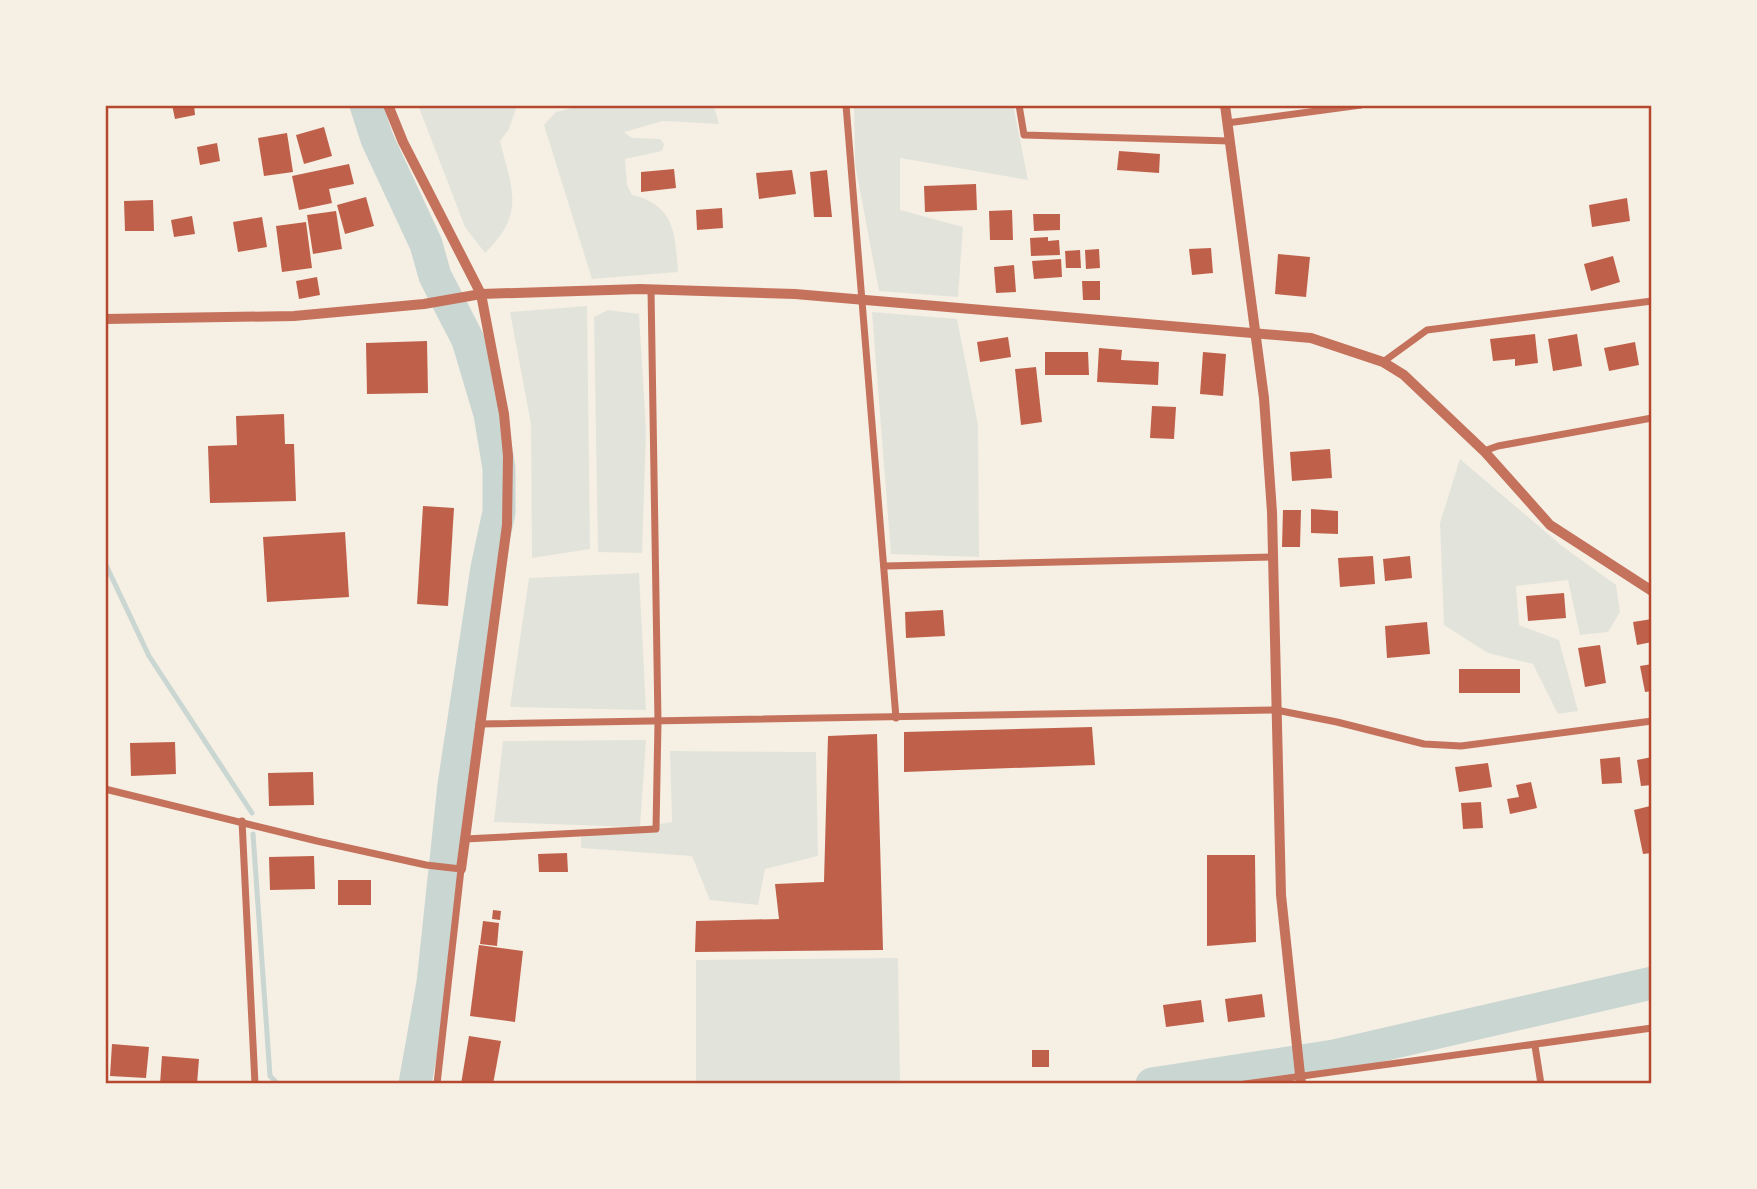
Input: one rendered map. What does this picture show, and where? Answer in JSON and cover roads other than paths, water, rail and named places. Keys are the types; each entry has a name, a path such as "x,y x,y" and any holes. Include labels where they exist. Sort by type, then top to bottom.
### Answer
{"street":[{"path":"388,105 403,142 481,294 504,414 508,456 507,525 479,724 437,1084"},
{"path":"846,105 896,718"},
{"path":"1019,105 1024,135 1230,141"},
{"path":"1225,105 1264,398 1273,557 1281,895 1300,1079"},
{"path":"1227,123 1361,105"},
{"path":"465,839 656,829 659,722 651,289"},
{"path":"105,319 294,316 424,304 481,294 651,289 863,299 1311,338 1383,362 1433,400 1484,451 1550,525 1652,591"},
{"path":"1383,362 1427,330 1652,301"},
{"path":"1484,451 1497,446 1652,418"},
{"path":"884,566 1273,557"},
{"path":"479,724 1276,710 1338,722 1424,744 1461,746 1652,721"},
{"path":"105,789 426,865 461,869"},
{"path":"242,821 255,1084"},
{"path":"1245,1084 1300,1079 1652,1028"},
{"path":"1535,1046 1541,1084"}],"waterway":[{"path":"366,105 377,139 426,244 435,276 468,340 490,414 499,468 499,512 487,568 454,785 433,983 415,1084"},
{"path":"105,563 149,656 252,813"},
{"path":"253,834 270,1076 278,1084"},
{"path":"1152,1084 1334,1056 1652,983"}]}
